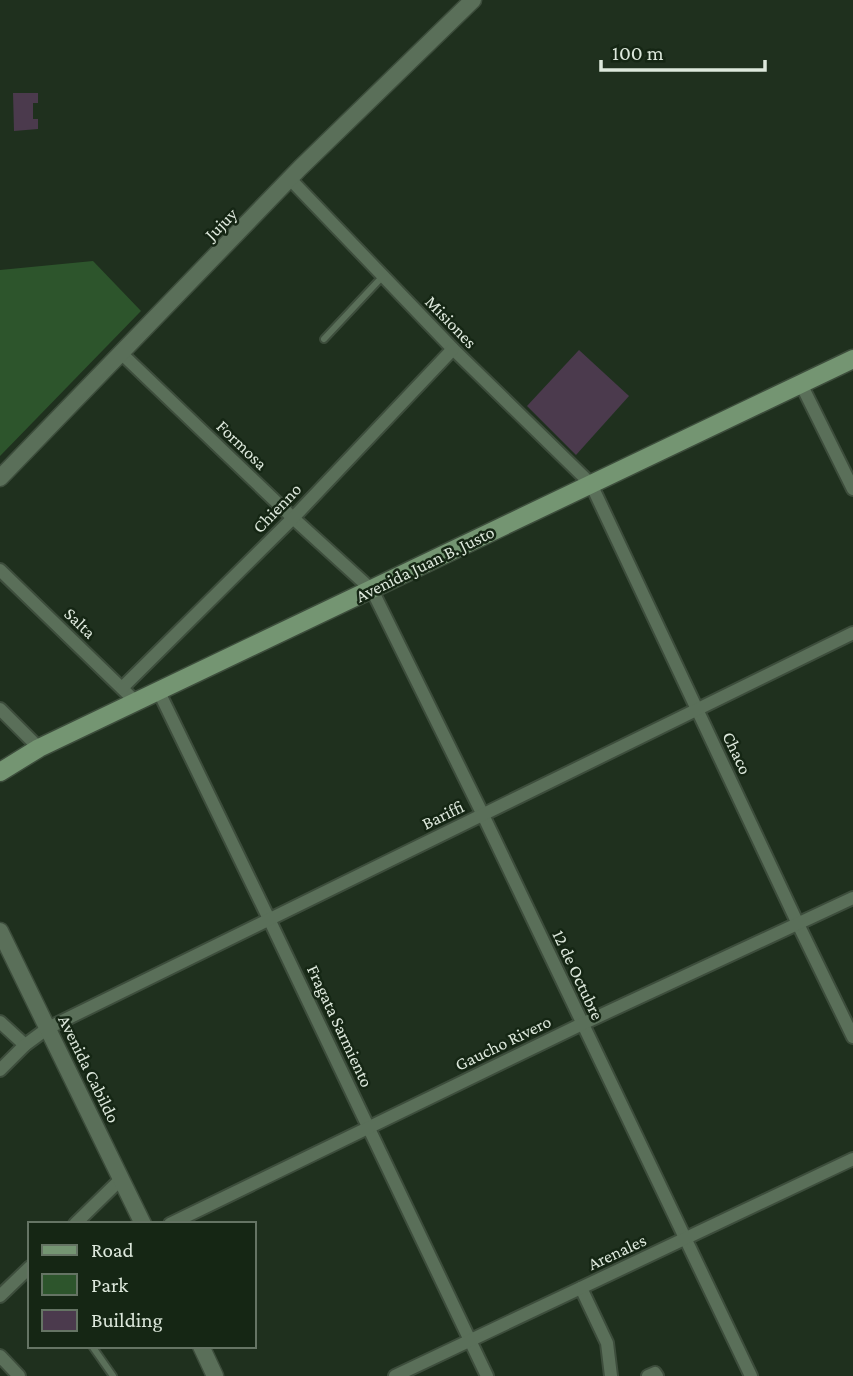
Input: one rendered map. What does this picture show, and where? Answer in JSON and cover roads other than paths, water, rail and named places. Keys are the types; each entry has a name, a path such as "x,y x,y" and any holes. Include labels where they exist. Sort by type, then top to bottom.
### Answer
{"main road":[{"name":"Avenida Juan B. Justo","path":"0,772 39,748 853,359"}],"street":[{"name":"Jujuy","path":"0,478 310,159 473,0"},
{"name":"Misiones","path":"291,180 453,349 591,484"},
{"name":"Chienno","path":"122,688 293,518 453,349"},
{"name":"Formosa","path":"121,353 372,590"},
{"path":"801,384 853,489"},
{"name":"Chaco","path":"591,484 798,924 849,1018 853,1037"},
{"name":"Salta","path":"0,570 136,702"},
{"name":"12 de Octubre","path":"372,590 483,815 751,1376"},
{"name":"Bariffi","path":"0,1070 25,1045 48,1028 853,633"},
{"name":"Fragata Sarmiento","path":"159,692 487,1376"},
{"path":"0,709 39,748"},
{"name":"Gaucho Rivero","path":"174,1222 582,1024 853,898"},
{"name":"Avenida Cabildo","path":"0,931 141,1222"},
{"path":"0,1022 25,1045"},
{"name":"Arenales","path":"395,1376 853,1159"},
{"path":"77,1222 121,1179"},
{"path":"0,1296 28,1269"},
{"path":"581,1288 607,1343 611,1376"},
{"path":"202,1348 215,1376"},
{"path":"0,1356 19,1376"},
{"path":"648,1376 655,1373 657,1376"}],"lane":[{"path":"324,339 383,276"},
{"path":"93,1348 113,1376"}]}
